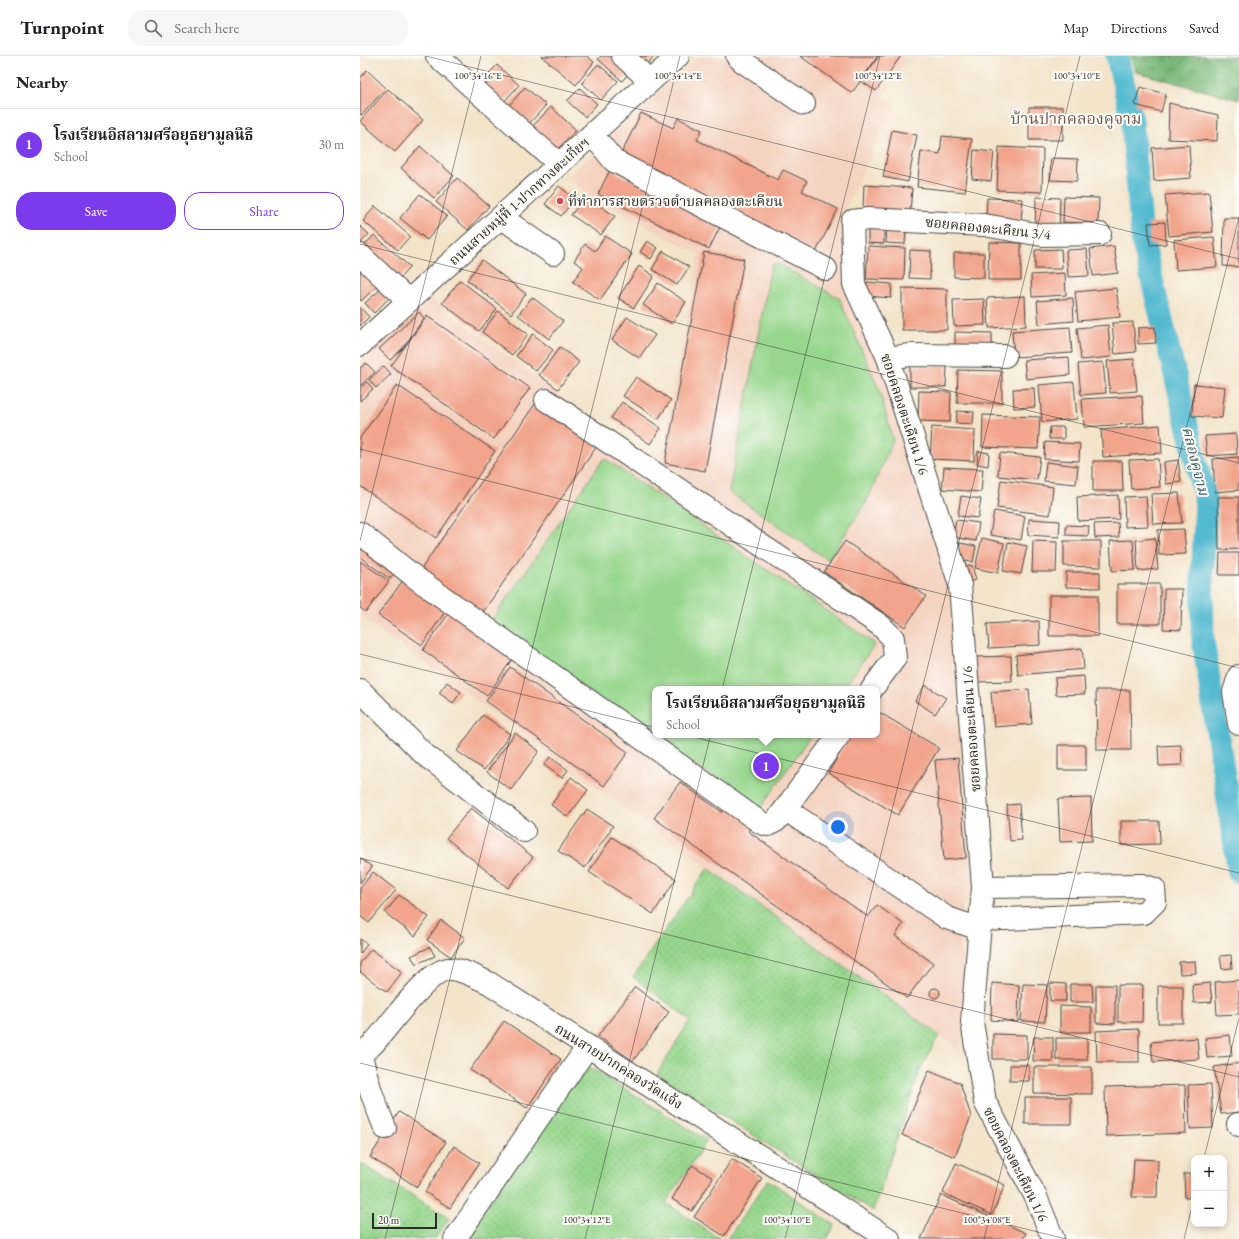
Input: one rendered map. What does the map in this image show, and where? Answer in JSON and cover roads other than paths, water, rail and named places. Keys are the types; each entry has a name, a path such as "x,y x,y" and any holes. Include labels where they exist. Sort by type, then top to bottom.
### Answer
{"street":[{"path":"437,56 559,164"},
{"path":"623,56 650,81"},
{"name":"ถนนสายหมู่ที่ 1-ปากทางตะเกี่ยฯ","path":"360,345 678,56"},
{"path":"737,56 804,104"},
{"path":"592,134 614,161 826,269"},
{"path":"501,217 553,254"},
{"name":"ซอยคลองตะเคียน 3/4","path":"852,221 868,219 984,225 1042,235 1100,234"},
{"name":"ซอยคลองตะเคียน 1/6","path":"852,221 854,284 888,358 960,585 983,887 972,1022 985,1102 1036,1197 1052,1239"},
{"path":"360,255 409,301"},
{"path":"888,358 910,355 1005,356"},
{"path":"546,400 880,625 893,638 895,658 874,686"},
{"path":"360,533 416,578 761,823 768,825 776,821 837,738"},
{"path":"1239,676 1234,692 1239,724"},
{"path":"360,690 425,755 524,831"},
{"path":"785,809 947,918 980,925 1144,913 1155,902 1154,889 1142,885 983,887"},
{"name":"ถนนสายปากคลองวัดแจ้ง","path":"360,1053 371,1046 424,984 436,974 448,969 464,972 489,983 889,1239"},
{"path":"455,1239 588,1046"},
{"path":"360,1053 371,1092 385,1128"}],"waterway":[{"name":"คลองคูจาม","path":"1117,56 1132,120 1142,238 1206,503 1202,579 1203,640 1239,872"}],"place":[{"name":"ที่ทำการสายตรวจตำบลคลองตะเคียน","path":"560,201"},
{"name":"โรงเรียนอิสลามศรีอยุธยามูลนิธิ","path":"766,766"}],"district":[{"name":"บ้านปากคลองคูจาม","path":"1076,118"}]}
